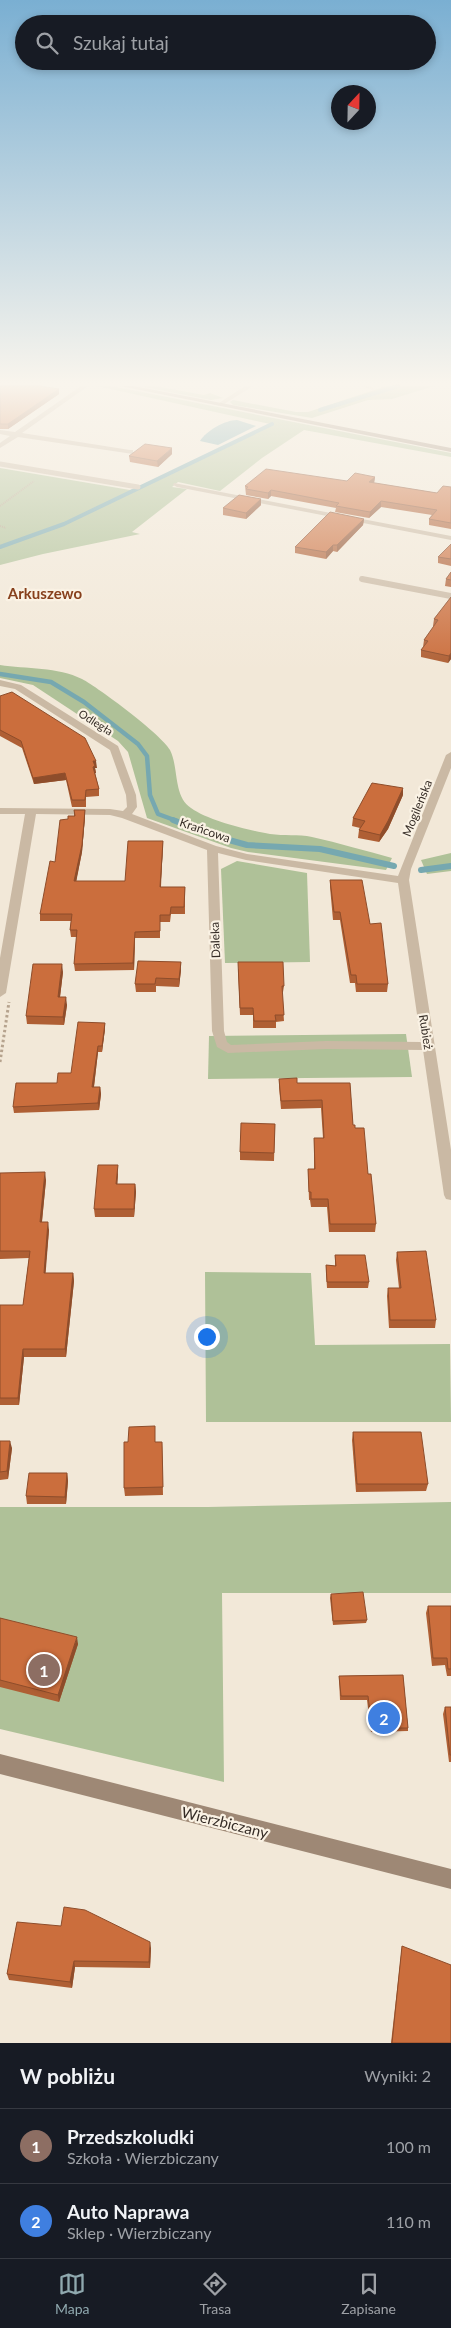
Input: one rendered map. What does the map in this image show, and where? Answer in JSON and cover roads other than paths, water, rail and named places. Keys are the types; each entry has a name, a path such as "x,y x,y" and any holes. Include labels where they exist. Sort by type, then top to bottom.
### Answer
{"street":[{"path":"178,485 451,538"},
{"name":"Odległa","path":"0,684 18,687 114,748 131,795 132,807 125,815"},
{"name":"Mogileńska","path":"404,875 451,755"},
{"name":"Krańcowa","path":"0,811 110,812 125,815 212,848 246,857 404,875"},
{"path":"0,993 30,812"},
{"name":"Daleka","path":"212,848 218,1032 221,1044 228,1049 326,1045 428,1046"},
{"name":"Rubież","path":"404,875 451,1195"},
{"name":"Wierzbiczany","path":"0,1764 451,1879"}],"lane":[{"path":"103,481 138,487"},
{"path":"362,579 451,596"}],"waterway":[{"path":"0,547 64,524 153,481"},
{"path":"0,674 51,682 84,702 138,744 147,756 150,795 158,814 177,821"},
{"path":"173,820 211,835 247,845 320,849 394,866"},
{"path":"421,870 451,866"}],"place":[{"name":"Przedszkoludki","path":"44,1670"},
{"name":"Auto Naprawa","path":"384,1718"}],"district":[{"name":"Arkuszewo","path":"45,593"}]}
